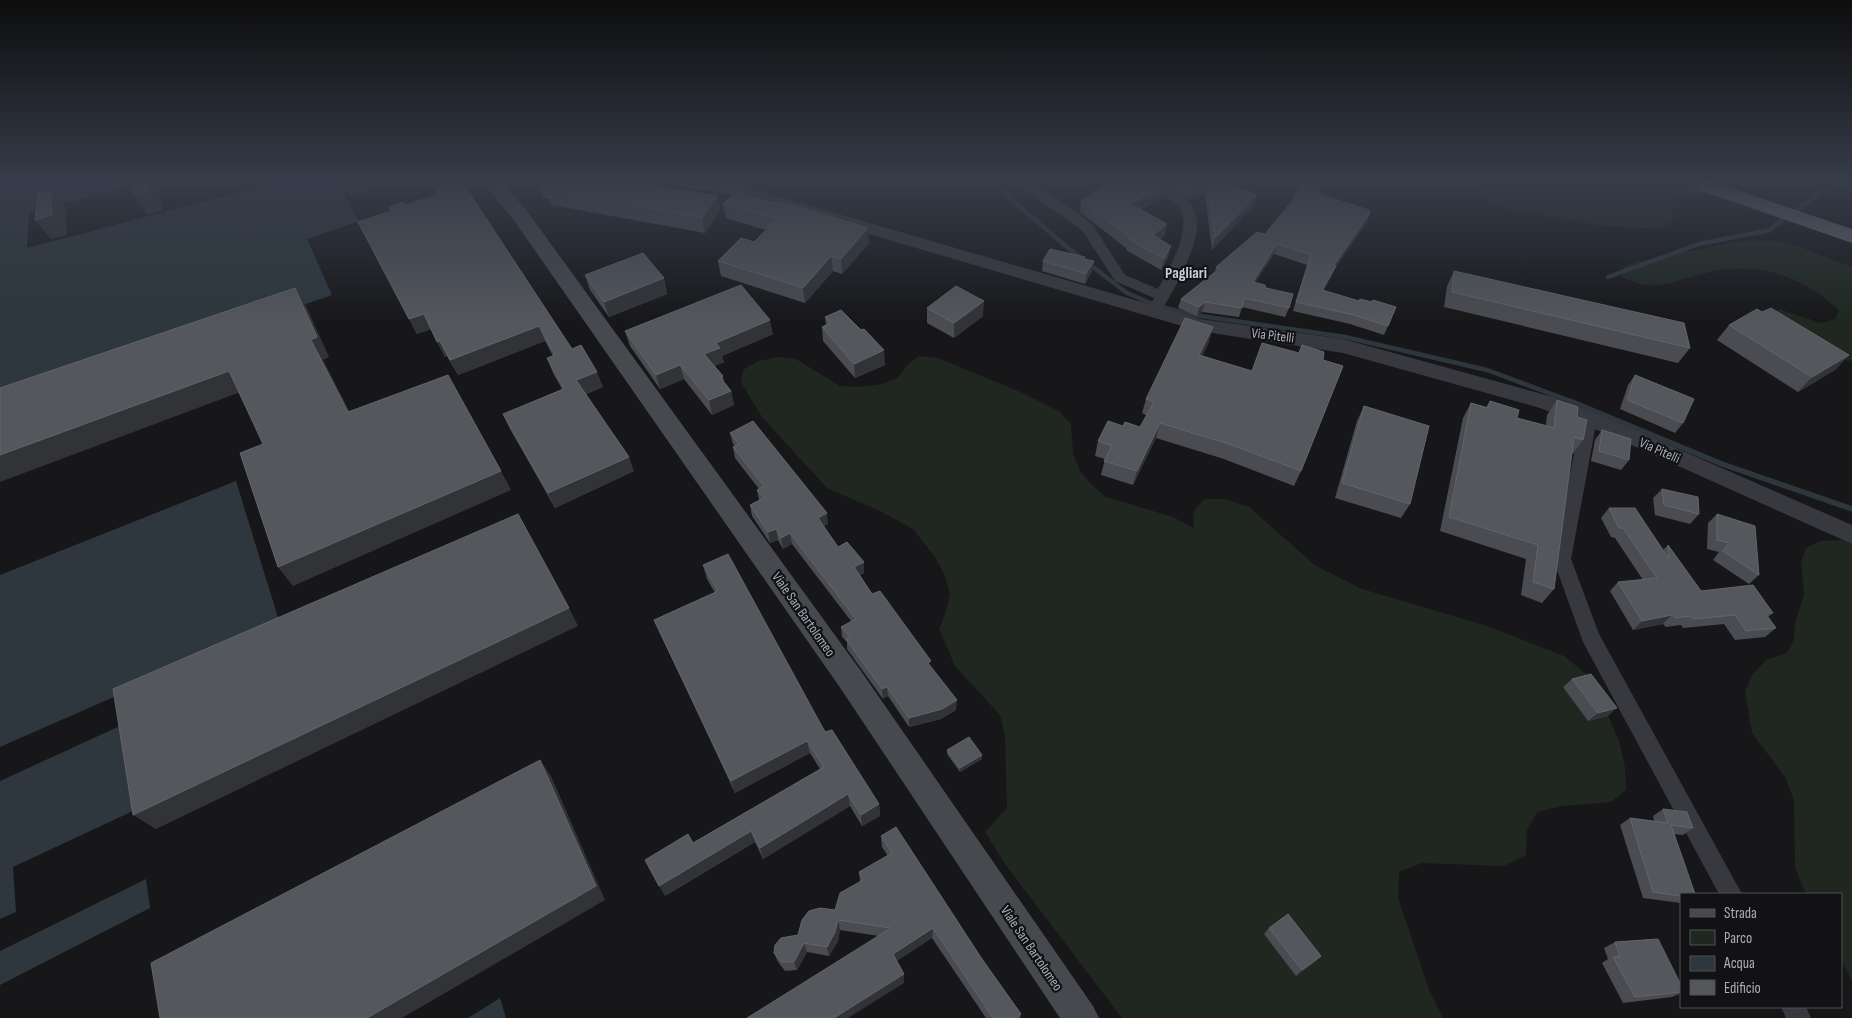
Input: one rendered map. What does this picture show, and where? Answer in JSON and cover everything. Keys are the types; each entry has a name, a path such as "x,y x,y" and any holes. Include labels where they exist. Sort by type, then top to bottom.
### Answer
{"highway":[{"path":"1827,228 1852,236"}],"main road":[{"name":"Viale San Bartolomeo","path":"529,228 851,680 1081,1018"}],"street":[{"name":"Via Pitelli","path":"890,228 1158,305 1199,325 1343,346 1546,402 1852,534"},
{"path":"1087,228 1120,278 1158,305 1185,249 1191,228"},
{"path":"1589,419 1562,559 1590,636 1730,893"}],"green space":[{"path":"1634,228 1662,228 1659,229"},
{"path":"1740,241 1777,241 1797,246 1852,267 1852,361 1836,359 1770,316 1779,309 1821,323 1835,319 1839,310 1811,289 1780,274 1763,270 1728,269 1656,285 1646,285 1622,277 1624,267 1635,262"},
{"path":"919,356 938,358 1025,394 1060,412 1071,424 1073,454 1080,471 1106,497 1173,517 1194,528 1193,512 1204,499 1225,499 1249,507 1316,566 1362,589 1487,626 1564,656 1586,674 1600,696 1620,744 1625,768 1626,790 1611,802 1561,806 1537,812 1527,830 1526,855 1504,866 1422,863 1399,872 1398,898 1430,992 1443,1018 1122,1018 1005,864 985,832 1007,808 1005,736 1000,715 955,666 939,629 946,612 950,593 944,574 935,557 913,529 880,511 827,488 762,417 741,382 743,370 758,361 778,357 796,359 840,386 860,387 882,384 898,378 906,366"},
{"path":"1842,540 1852,544 1852,981 1842,962 1842,893 1806,893 1795,868 1794,800 1785,777 1752,733 1745,691 1753,674 1766,660 1787,653 1794,639 1795,623 1804,595 1801,562 1806,548 1820,541"}],"water":[{"path":"0,228 28,228 27,248 105,228 340,228 307,239 332,295 0,409"},
{"path":"236,481 280,624 0,747 0,575"},
{"path":"122,725 133,811 13,867 16,912 0,919 0,781"},
{"path":"146,879 150,908 0,985 0,951"},
{"path":"500,998 506,1018 468,1018"}],"building":[{"path":"361,228 492,228 572,349 581,345 597,372 576,380 629,457 548,493 503,414 564,389 547,358 555,355 539,326 450,360 440,341 437,342 424,314 409,319"},
{"path":"768,228 868,228 841,259 831,256 803,288 718,261 741,238 754,242"},
{"path":"1116,228 1163,228 1153,235 1171,246 1164,259 1128,239 1130,238"},
{"path":"1214,228 1225,228 1215,238"},
{"path":"1270,228 1360,228 1334,265 1336,266 1322,290 1359,301 1360,299 1372,302 1373,300 1396,307 1388,326 1354,315 1296,302 1311,255 1277,244 1253,282 1265,285 1266,288 1293,294 1289,308 1244,298 1242,308 1205,302 1199,307 1181,299 1220,268 1216,267 1257,232 1265,234"},
{"path":"1050,249 1094,261 1086,274 1043,261"},
{"path":"643,253 664,278 604,302 585,275"},
{"path":"1454,271 1684,323 1690,348 1452,292"},
{"path":"741,285 770,320 716,343 720,348 704,354 723,376 720,377 731,391 709,400 680,365 656,375 625,331"},
{"path":"956,286 984,301 954,323 927,308"},
{"path":"295,288 317,337 311,340 348,412 448,375 501,471 278,567 240,453 263,444 229,371 0,455 0,388"},
{"path":"1771,308 1849,355 1812,377 1729,325 1757,309 1762,312"},
{"path":"841,310 861,330 864,329 884,350 854,364 822,327 830,323 825,317"},
{"path":"1185,318 1213,327 1199,355 1252,371 1262,343 1299,353 1302,345 1324,352 1323,360 1343,366 1301,471 1229,444 1160,423 1137,471 1104,461 1112,446 1098,441 1108,421 1123,426 1125,422 1140,427 1154,402 1146,399"},
{"path":"1635,375 1694,399 1683,423 1627,400"},
{"path":"1557,400 1578,407 1577,417 1587,420 1583,440 1574,437 1554,589 1533,582 1538,545 1449,517 1471,403 1488,408 1490,401 1519,410 1517,418 1554,428"},
{"path":"1364,406 1429,426 1410,504 1342,483"},
{"path":"753,421 827,513 818,518 838,547 847,542 864,562 854,567 872,594 880,591 931,661 928,663 957,700 942,709 909,718 887,687 882,689 846,639 850,637 841,627 856,619 790,533 781,538 776,529 768,532 750,505 764,498 757,490 764,486 733,447 739,444 730,433"},
{"path":"1602,430 1631,439 1629,460 1599,451"},
{"path":"1662,489 1698,497 1699,514 1664,505"},
{"path":"1609,508 1635,508 1669,559 1668,545 1701,591 1753,585 1773,613 1765,613 1776,628 1746,631 1735,615 1693,619 1691,616 1676,618 1672,615 1642,621 1618,582 1657,578 1623,528 1619,528"},
{"path":"518,514 569,608 133,815 113,689"},
{"path":"1717,514 1755,526 1759,575 1723,551 1729,543 1717,540"},
{"path":"728,554 825,732 832,730 879,804 861,815 848,794 760,848 751,831 659,886 645,860 688,834 693,843 824,767 807,741 731,781 654,620 718,591 703,565"},
{"path":"1591,674 1617,708 1598,713 1572,679"},
{"path":"969,737 982,755 960,768 947,750"},
{"path":"540,760 596,886 367,1018 160,1018 151,963"},
{"path":"1663,809 1687,812 1693,828 1671,825 1695,893 1680,893 1680,896 1653,892 1630,818 1668,823"},
{"path":"896,827 982,959 1021,1014 1016,1018 993,1018 933,928 893,954 904,974 834,1018 747,1018 891,928 838,920 835,932 827,947 804,943 794,962 782,962 774,953 775,945 781,938 798,935 802,920 809,911 820,908 835,910 840,893 863,880 859,872 892,853 881,836"},
{"path":"1288,914 1321,956 1302,970 1269,928"},
{"path":"1658,939 1680,983 1680,992 1635,997 1613,957 1620,956 1615,942"}],"waterway":[{"path":"1044,228 1127,293 1153,304 1187,314 1345,337 1487,370 1573,402"},
{"path":"1608,277 1699,244 1770,230 1773,228"},
{"path":"1570,401 1722,464 1852,509"}],"district":[{"name":"Pagliari","path":"1186,272"}]}
